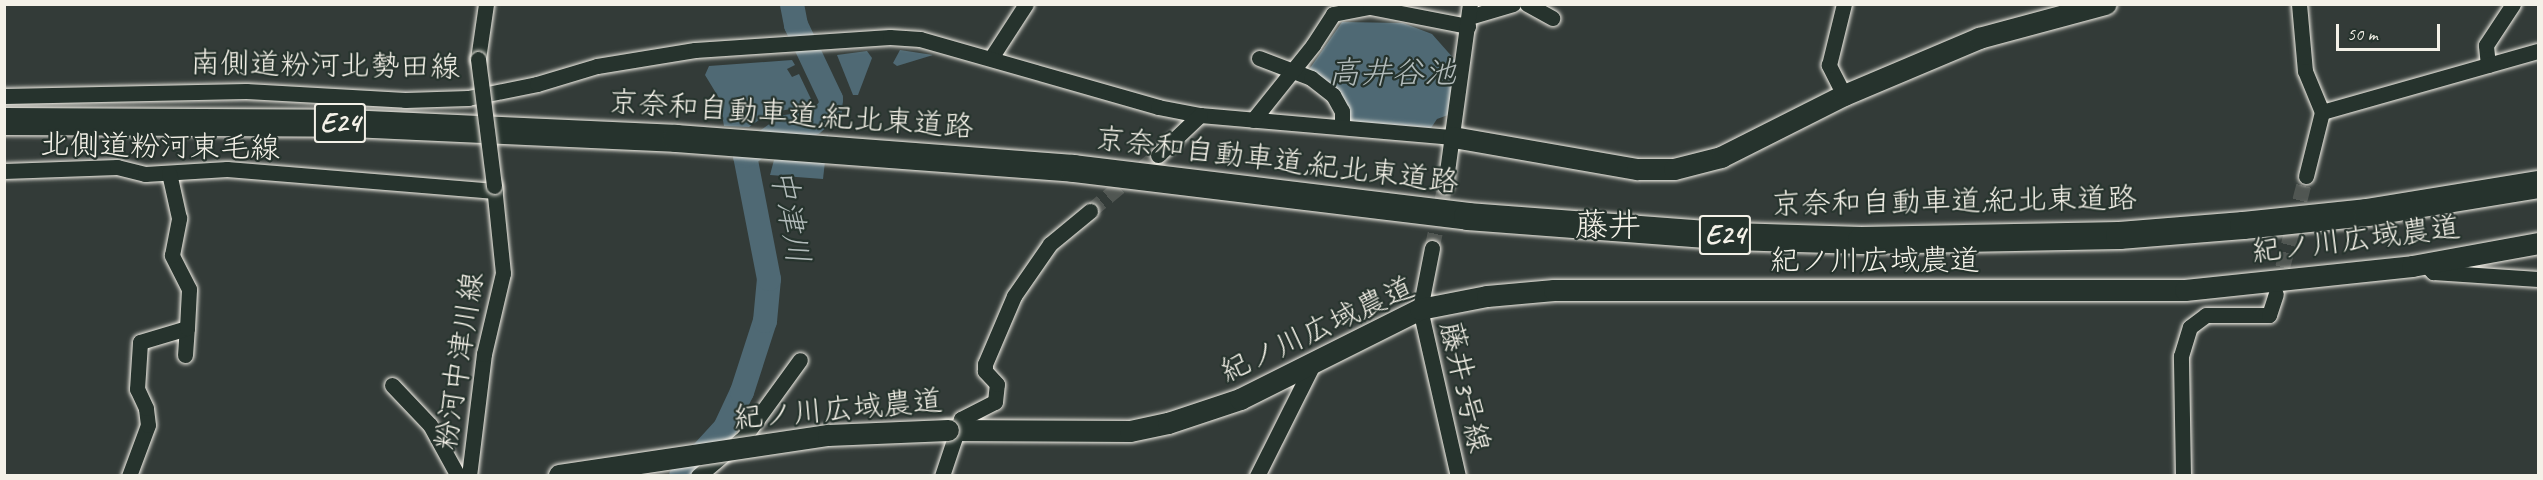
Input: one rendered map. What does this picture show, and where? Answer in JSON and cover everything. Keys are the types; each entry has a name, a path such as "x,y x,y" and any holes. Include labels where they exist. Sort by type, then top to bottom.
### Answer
{"highway":[{"name":"京奈和自動車道;紀北東道路","path":"4,121 348,123 676,138 912,154 1176,180 1467,216 1732,236 1861,240 2107,235 2243,225 2378,210 2538,184"}],"street":[{"name":"粉河中津川線","path":"469,476 484,354 503,273 478,59 486,4"},
{"path":"991,58 1026,4"},
{"path":"1253,120 1313,45 1333,14 1369,6 1469,16 1513,4"},
{"path":"1527,4 1551,18"},
{"name":"南側道粉河北勢田線","path":"4,96 246,92 405,100 468,98 537,84 597,66 695,50 821,40 920,39 1158,107 1200,115 1453,137 1637,169 1674,169 1721,157 1844,95 1979,38 2105,4"},
{"path":"2299,4 2305,71 2322,112 2306,176"},
{"path":"2487,65 2486,45 2513,4"},
{"path":"1843,5 1829,65 1844,95"},
{"path":"1445,186 1469,16"},
{"path":"2322,112 2538,51"},
{"path":"1259,58 1291,70 1333,95 1342,111 1342,127"},
{"path":"1158,155 1200,115"},
{"name":"北側道粉河東毛線","path":"4,171 117,167 145,174 226,169 494,188"},
{"path":"169,173 179,218 172,255 189,289 190,335 185,355"},
{"path":"942,476 951,430 967,414 996,402 997,384 985,371 985,364 1014,296 1050,244 1090,211"},
{"name":"紀ノ川広域農道","path":"557,475 828,435 951,430 1131,431 1240,399 1420,309 1487,297 1554,290 2185,290 2424,263 2538,243"},
{"path":"1420,309 1432,248"},
{"path":"2424,263 2433,272 2538,279"},
{"path":"2183,476 2181,356 2190,327 2206,315 2269,315 2276,294"},
{"name":"藤井3号線","path":"1420,309 1458,476"},
{"path":"129,476 148,424 146,408 137,389 140,342 190,335"},
{"path":"698,476 744,437 800,360"},
{"path":"1257,476 1315,360"},
{"path":"392,385 430,425 458,476"}],"water":[{"name":"高井谷池","path":"1342,22 1403,23 1432,34 1455,60 1448,115 1437,119 1431,128 1348,121 1308,71"},
{"path":"900,50 933,55 897,66 893,63"},
{"path":"867,51 872,58 858,95 853,95 837,55"},
{"path":"792,60 795,65 787,69 792,77 799,74 811,99 807,106 769,113 749,127 724,126 719,98 705,75 709,66"},
{"path":"828,135 823,179 770,175 774,160"}],"waterway":[{"name":"中津川","path":"681,476 725,428 742,392 765,321 769,279 745,156 786,127 813,123 830,109 831,99 796,25 792,4"}],"tunnel":[{"path":"1090,211 1158,155"},
{"path":"2277,289 2306,176"},
{"path":"1432,248 1445,186"}],"district":[{"name":"藤井","path":"1608,226"}]}
